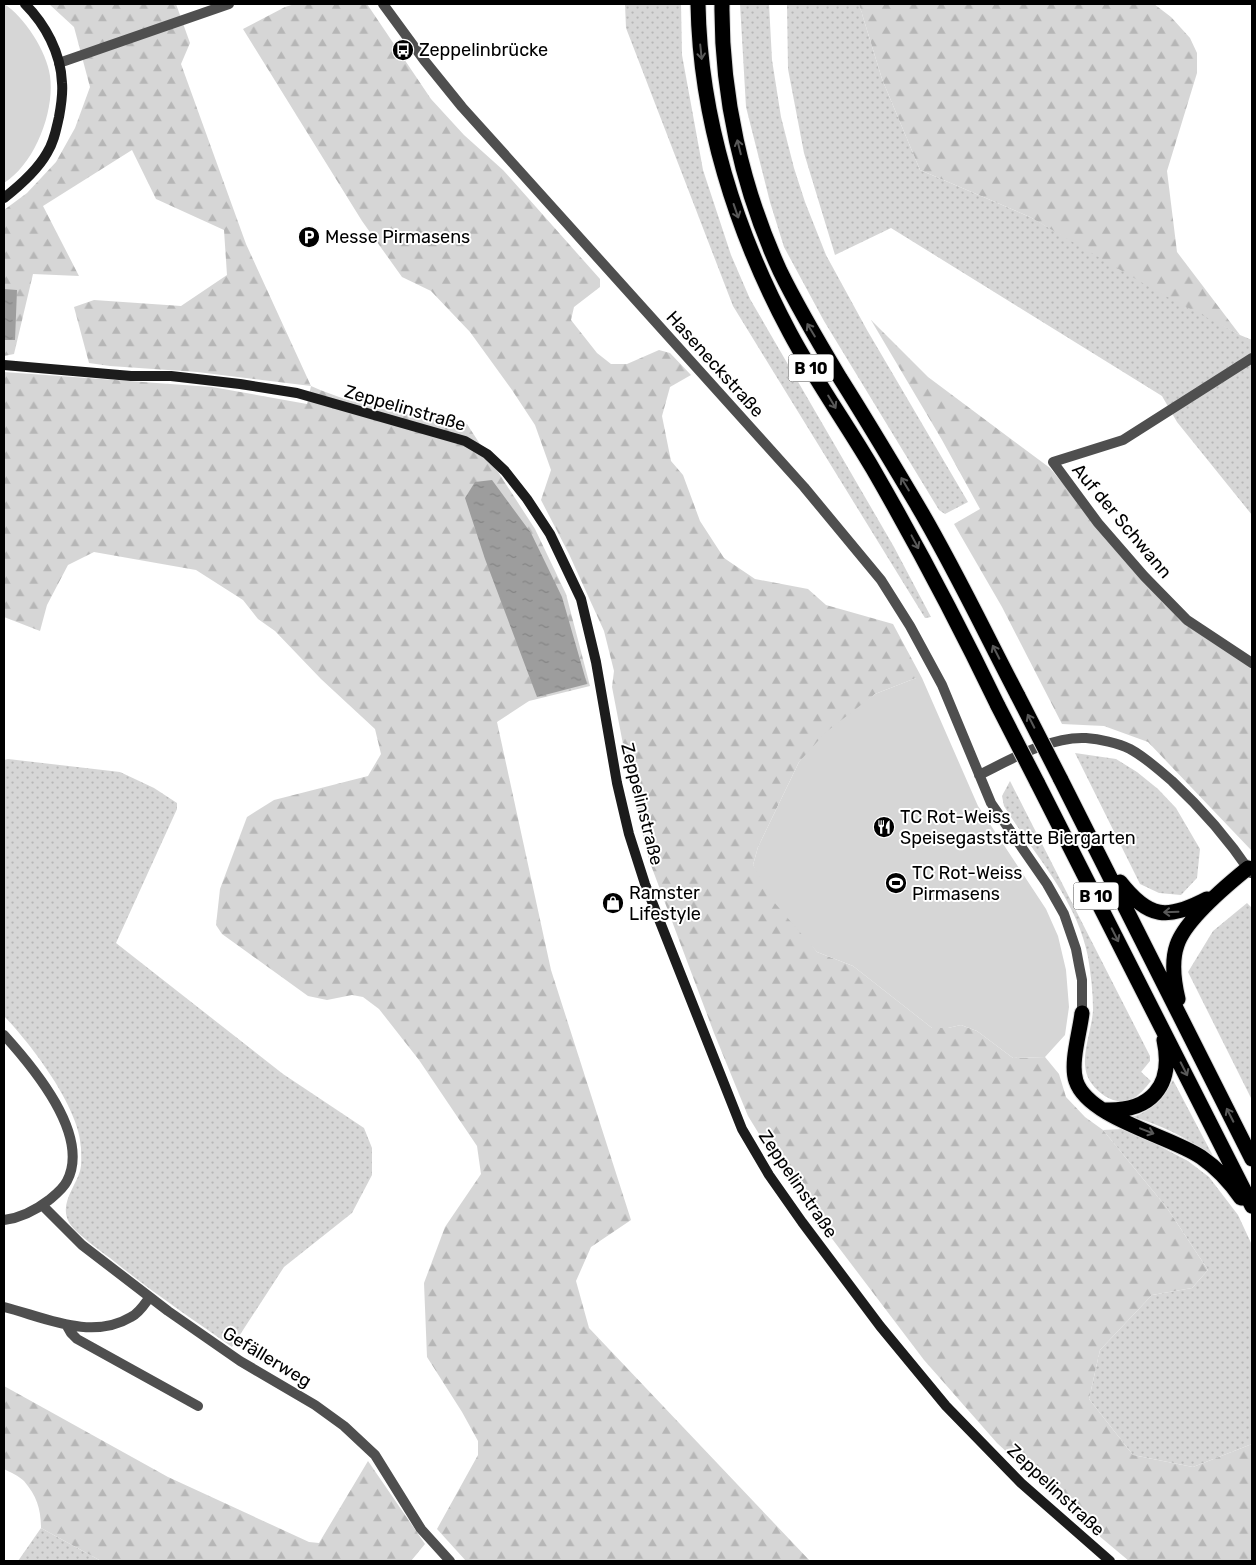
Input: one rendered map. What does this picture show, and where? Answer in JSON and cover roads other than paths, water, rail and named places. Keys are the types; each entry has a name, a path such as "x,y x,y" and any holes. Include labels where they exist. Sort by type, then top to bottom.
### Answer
{"highway":[{"name":"B 10","path":"698,4 701,58 718,147 736,210 762,278 791,335 910,534 967,641 998,706 1252,1206"},
{"name":"B 10","path":"722,4 723,54 737,140 748,186 774,255 808,326 894,466 955,572 1252,1158"},
{"path":"1101,859 1137,901 1146,908 1156,912 1173,913 1189,908 1215,895 1251,869"},
{"path":"1185,1024 1175,986 1174,971 1177,944 1186,929 1215,895"},
{"path":"1103,1110 1120,1111 1136,1107 1155,1094 1161,1085 1166,1072 1167,1056 1154,1010"},
{"path":"1082,1013 1075,1057 1076,1081 1082,1092 1103,1110 1128,1124 1162,1137 1201,1157 1233,1186 1252,1213"}],"street":[{"path":"4,198 18,186 46,155 55,136 62,83 59,63 42,23 25,4"},
{"path":"59,63 229,4"},
{"name":"Haseneckstraße","path":"383,4 424,60 462,107 804,487 880,580 910,626 942,685 979,775 996,810 1047,884 1064,914 1072,936 1082,980 1082,1013"},
{"name":"Auf der Schwann","path":"1252,358 1123,440 1053,462 1098,523 1144,576 1187,620 1252,663"},
{"name":"Zeppelinstraße","path":"4,365 131,376 171,376 297,393 465,441 488,454 505,471 527,499 550,534 581,599 596,662 617,783 629,834 645,884 742,1129 769,1175 808,1230 880,1326 946,1406 1021,1484 1110,1561"},
{"path":"979,775 1039,747 1062,741 1085,738 1129,749 1156,767 1192,799 1212,820 1251,869"},
{"path":"4,1035 54,1098 70,1138 73,1156 72,1172 66,1184 56,1194 42,1205 27,1213 4,1220"},
{"name":"Gefällerweg","path":"42,1205 82,1245 150,1298 240,1361 315,1405 344,1426 375,1455 421,1529 450,1561"},
{"path":"4,1307 68,1326 94,1327 121,1322 132,1317 150,1298"},
{"path":"68,1326 71,1333 77,1339 198,1406"}],"water":[{"path":"4,289 17,290 15,340 4,340"},
{"path":"492,480 531,533 562,597 587,684 537,697 485,559 465,498 475,482"}],"place":[{"name":"Zeppelinbrücke","path":"403,50"},
{"name":"Messe Pirmasens","path":"309,237"},
{"name":"TC Rot-Weiss Speisegaststätte Biergarten","path":"884,827"},
{"name":"TC Rot-Weiss Pirmasens","path":"896,883"},
{"name":"Ramster Lifestyle","path":"613,903"}]}
